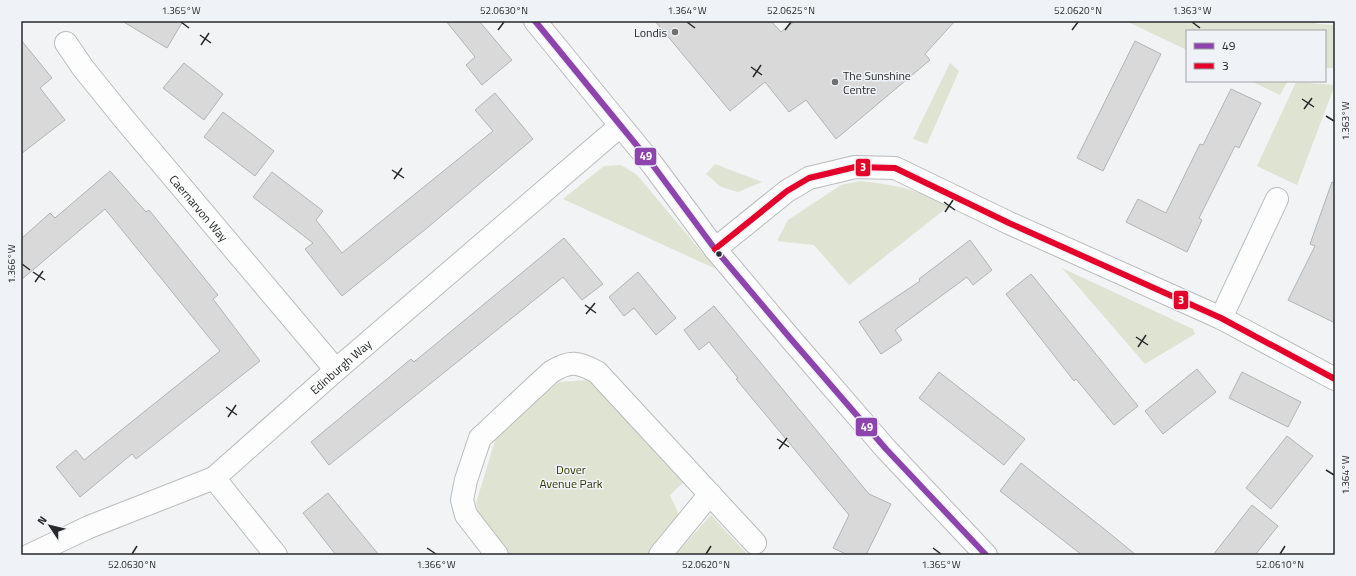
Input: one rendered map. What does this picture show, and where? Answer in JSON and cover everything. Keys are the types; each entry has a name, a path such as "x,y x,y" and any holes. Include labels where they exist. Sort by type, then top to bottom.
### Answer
{"street":[{"path":"535,21 652,164 715,249 886,449 986,555"},
{"name":"Caernarvon Way","path":"66,43 83,68 125,120 336,370"},
{"name":"Edinburgh Way","path":"30,555 89,527 214,478 336,370 620,126"},
{"path":"715,249 787,191 809,178 855,167 895,168 1009,223 1221,318 1335,379"},
{"path":"1221,318 1277,200"},
{"path":"497,555 466,515 462,500 466,480 480,438 551,372 563,364 580,363 597,372 755,543"},
{"path":"214,478 276,555"},
{"path":"660,555 710,494"}],"green space":[{"path":"1126,21 1307,21 1319,24 1335,25 1335,68 1326,68 1326,30 1186,30 1186,50"},
{"path":"950,63 959,71 927,144 913,139"},
{"path":"1253,82 1287,82 1280,95"},
{"path":"1296,82 1335,85 1297,185 1257,166"},
{"path":"715,164 762,182 738,192 721,187 706,174"},
{"path":"621,165 637,175 716,269 563,199 604,166"},
{"path":"860,181 885,184 906,189 927,195 949,206 849,285 814,245 777,241 788,220 841,185"},
{"path":"1062,268 1193,329 1195,334 1145,364"},
{"name":"Dover Avenue Park","path":"589,380 684,482 670,495 681,519 651,555 508,555 479,517 476,503 497,434 559,382"},
{"path":"711,515 748,555 675,555"}],"building":[{"path":"122,21 183,21 167,48"},
{"path":"446,21 479,21 512,60 482,85 466,65 475,57"},
{"name":"The Sunshine Centre","path":"655,21 771,21 781,32 795,21 955,21 925,54 930,60 836,139 806,100 789,112 765,82 730,111"},
{"path":"21,40 52,78 40,88 65,120 21,154"},
{"path":"1135,41 1161,54 1103,171 1077,158"},
{"path":"184,63 223,94 204,120 163,88"},
{"path":"1231,89 1261,103 1239,148 1235,146 1199,218 1202,220 1187,252 1126,222 1138,199 1166,213 1200,144 1203,145"},
{"path":"495,93 533,139 427,228 342,296 305,249 313,243 253,197 272,172 323,211 316,220 342,253 493,131 475,110"},
{"path":"223,112 274,151 255,176 204,137"},
{"path":"110,171 146,212 149,210 218,295 213,299 260,361 136,459 132,454 80,497 56,467 76,450 84,460 220,351 105,209 21,280 21,239 50,213 55,218"},
{"path":"1332,182 1335,183 1335,323 1288,300 1315,246 1310,244"},
{"path":"564,238 603,284 582,300 563,277 329,465 311,442 411,359 414,362"},
{"path":"970,240 992,270 973,285 967,277 895,330 902,340 881,354 859,322 920,281 919,279"},
{"path":"638,272 676,318 656,335 634,308 624,316 609,297"},
{"path":"1031,274 1138,406 1114,425 1076,379 1074,381 1006,294"},
{"path":"714,306 869,494 891,504 866,555 848,555 833,548 849,515 736,379 738,378 709,342 699,350 684,330"},
{"path":"1197,369 1216,392 1163,434 1145,411"},
{"path":"939,372 1025,439 1004,465 919,398"},
{"path":"1242,372 1301,402 1288,427 1229,398"},
{"path":"1287,436 1313,456 1271,509 1246,488"},
{"path":"1021,463 1136,555 1082,555 1000,491"},
{"path":"328,493 379,555 336,555 303,513"},
{"path":"1252,505 1278,526 1255,555 1213,555"}],"transit line":[{"name":"49","path":"535,21 652,164 715,249 790,338 886,449 986,555"},
{"name":"3","path":"715,249 787,191 809,178 855,167 895,168 1009,223 1221,318 1335,379"}],"place":[{"name":"Londis","path":"675,32"},
{"name":"The Sunshine Centre","path":"835,82"}]}
